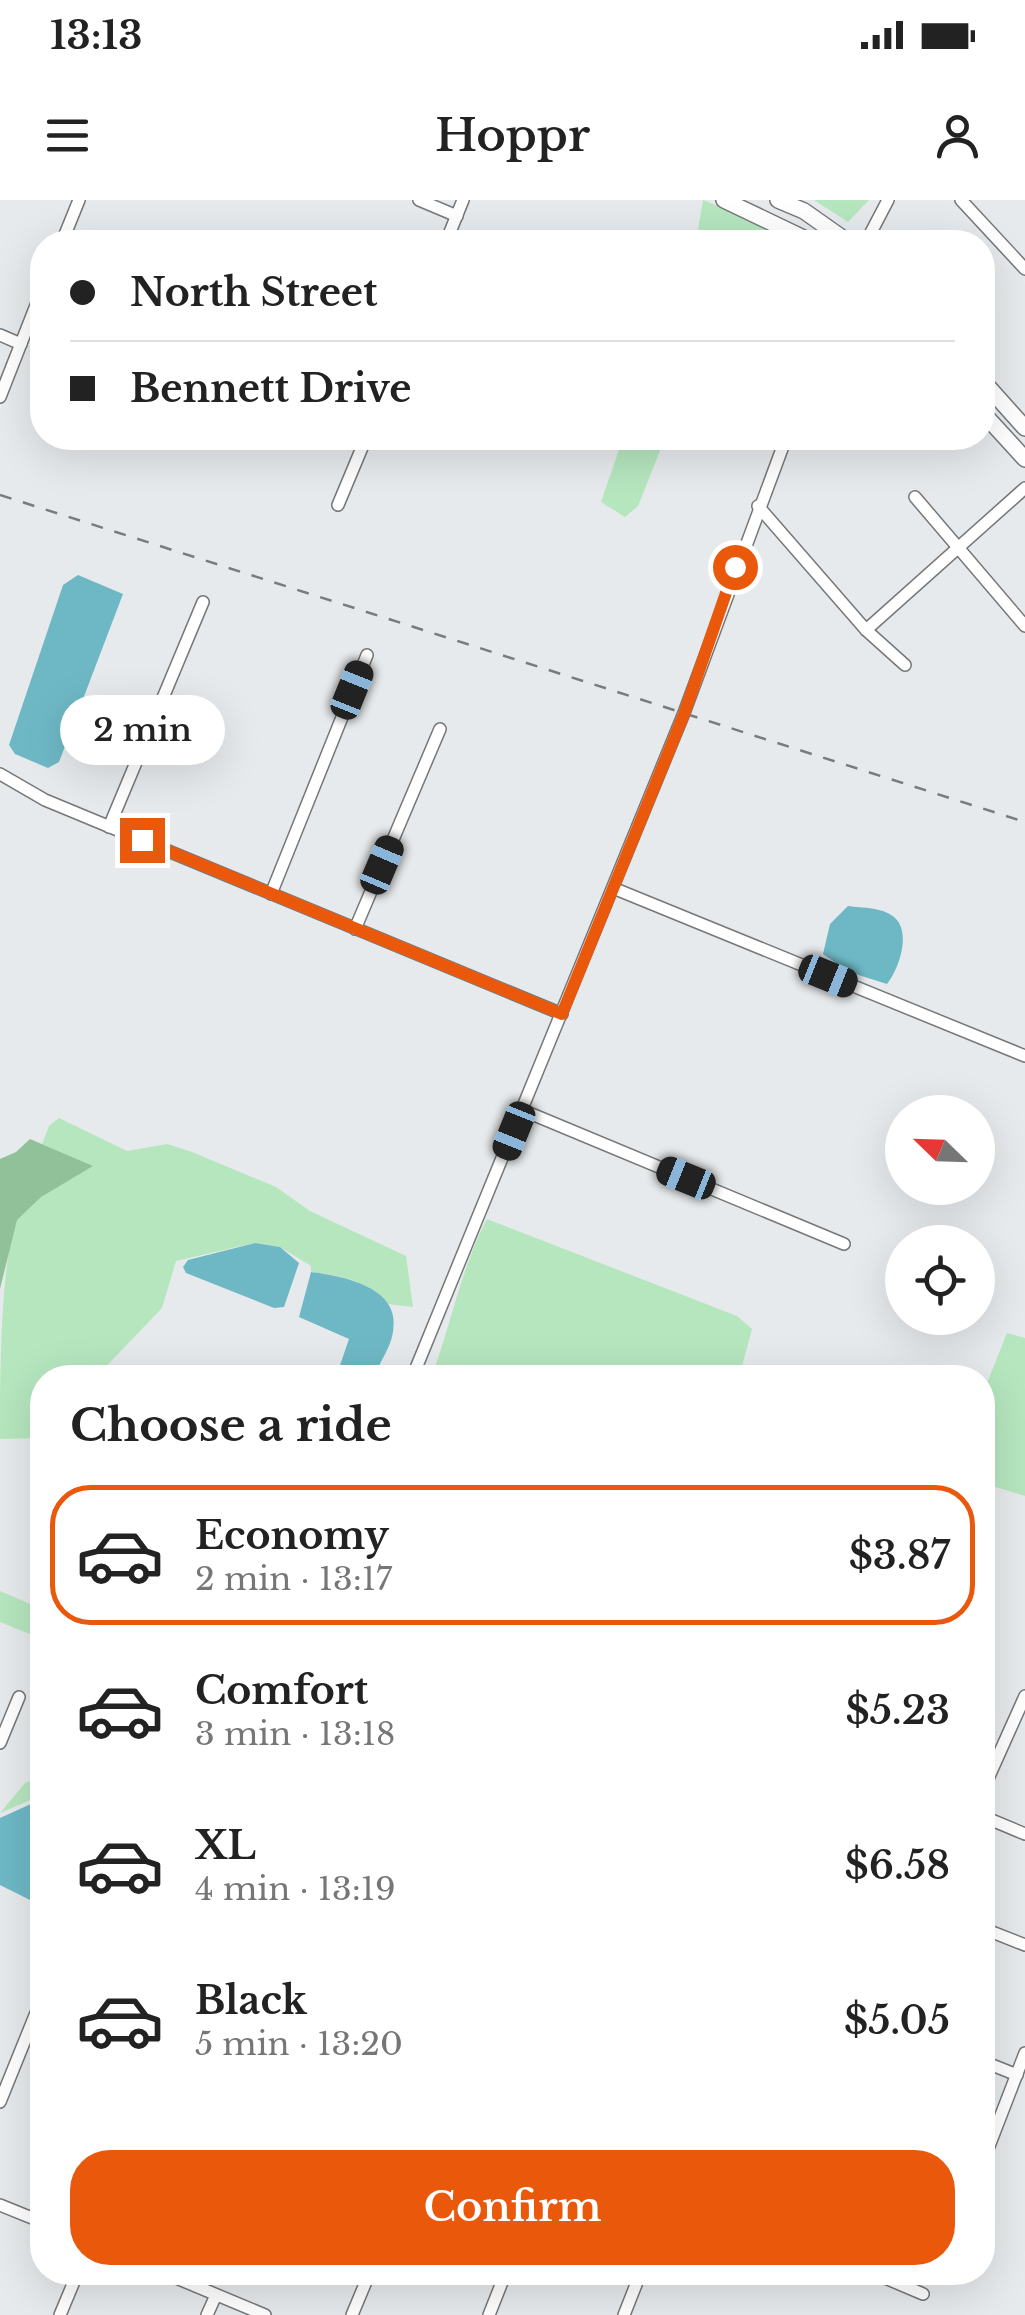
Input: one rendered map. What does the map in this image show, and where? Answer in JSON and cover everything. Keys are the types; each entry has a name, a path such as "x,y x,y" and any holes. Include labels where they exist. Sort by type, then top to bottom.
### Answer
{"main road":[{"path":"724,200 787,230"},
{"path":"778,200 804,211 831,230"},
{"path":"995,392 1023,419"},
{"path":"995,426 1025,459"}],"street":[{"path":"67,230 79,200"},
{"path":"419,200 456,216"},
{"path":"451,230 463,200"},
{"path":"872,230 888,200"},
{"path":"961,200 989,230"},
{"path":"995,237 1025,269"},
{"path":"0,398 30,321"},
{"path":"0,335 21,344"},
{"path":"338,506 361,450"},
{"path":"417,1365 684,714 781,450"},
{"path":"866,630 1025,488"},
{"path":"915,498 1025,626"},
{"path":"758,506 866,630 905,665"},
{"path":"110,827 203,602"},
{"path":"271,894 366,655"},
{"path":"355,929 440,729"},
{"path":"0,774 45,800 562,1014"},
{"path":"613,888 1025,1056"},
{"path":"522,1110 844,1244"},
{"path":"995,1763 1025,1696"},
{"path":"0,1743 20,1697"},
{"path":"995,1821 1025,1834"},
{"path":"995,1933 1025,1946"},
{"path":"0,2102 30,2028"},
{"path":"995,2130 1025,2053"},
{"path":"995,2066 1016,2075"},
{"path":"0,2204 30,2217"},
{"path":"60,2315 73,2285"},
{"path":"193,2285 264,2315"},
{"path":"352,2315 365,2285"},
{"path":"489,2315 501,2285"},
{"path":"624,2315 636,2285"},
{"path":"901,2285 922,2294"},
{"path":"207,2315 216,2295"}],"green space":[{"path":"703,200 766,225 764,230 698,230"},
{"path":"814,200 869,200 848,222"},
{"path":"619,450 660,450 638,506 625,517 601,502"},
{"path":"59,1118 127,1151 167,1144 276,1187 310,1211 406,1256 413,1307 388,1304 373,1290 353,1280 311,1272 311,1266 280,1247 254,1243 176,1261 162,1308 107,1365 30,1365 30,1438 0,1439 4,1296 16,1221 40,1196 92,1166 42,1144 49,1126"},
{"path":"30,1139 93,1166 41,1197 17,1220 0,1289 0,1159 16,1152"},
{"path":"487,1219 737,1316 752,1329 742,1365 435,1365 470,1257"},
{"path":"1007,1333 1025,1338 1025,1496 995,1487 994,1365"},
{"path":"0,1591 30,1604 30,1634 0,1622"},
{"path":"30,1781 30,1800 0,1813"}],"water":[{"path":"78,575 123,594 59,762 48,768 15,754 9,745 63,585"},
{"path":"848,906 884,911 899,924 902,950 887,984 849,972 823,954 830,924"},
{"path":"255,1243 280,1247 299,1263 284,1307 274,1308 186,1273 183,1267 188,1260"},
{"path":"311,1272 353,1281 379,1294 393,1317 393,1332 380,1365 340,1365 349,1339 299,1317"},
{"path":"30,1804 30,1900 0,1885 0,1818"}],"railway":[{"path":"0,495 1025,822"}],"route":[{"path":"142,840 562,1014 684,714 735,567"}]}
